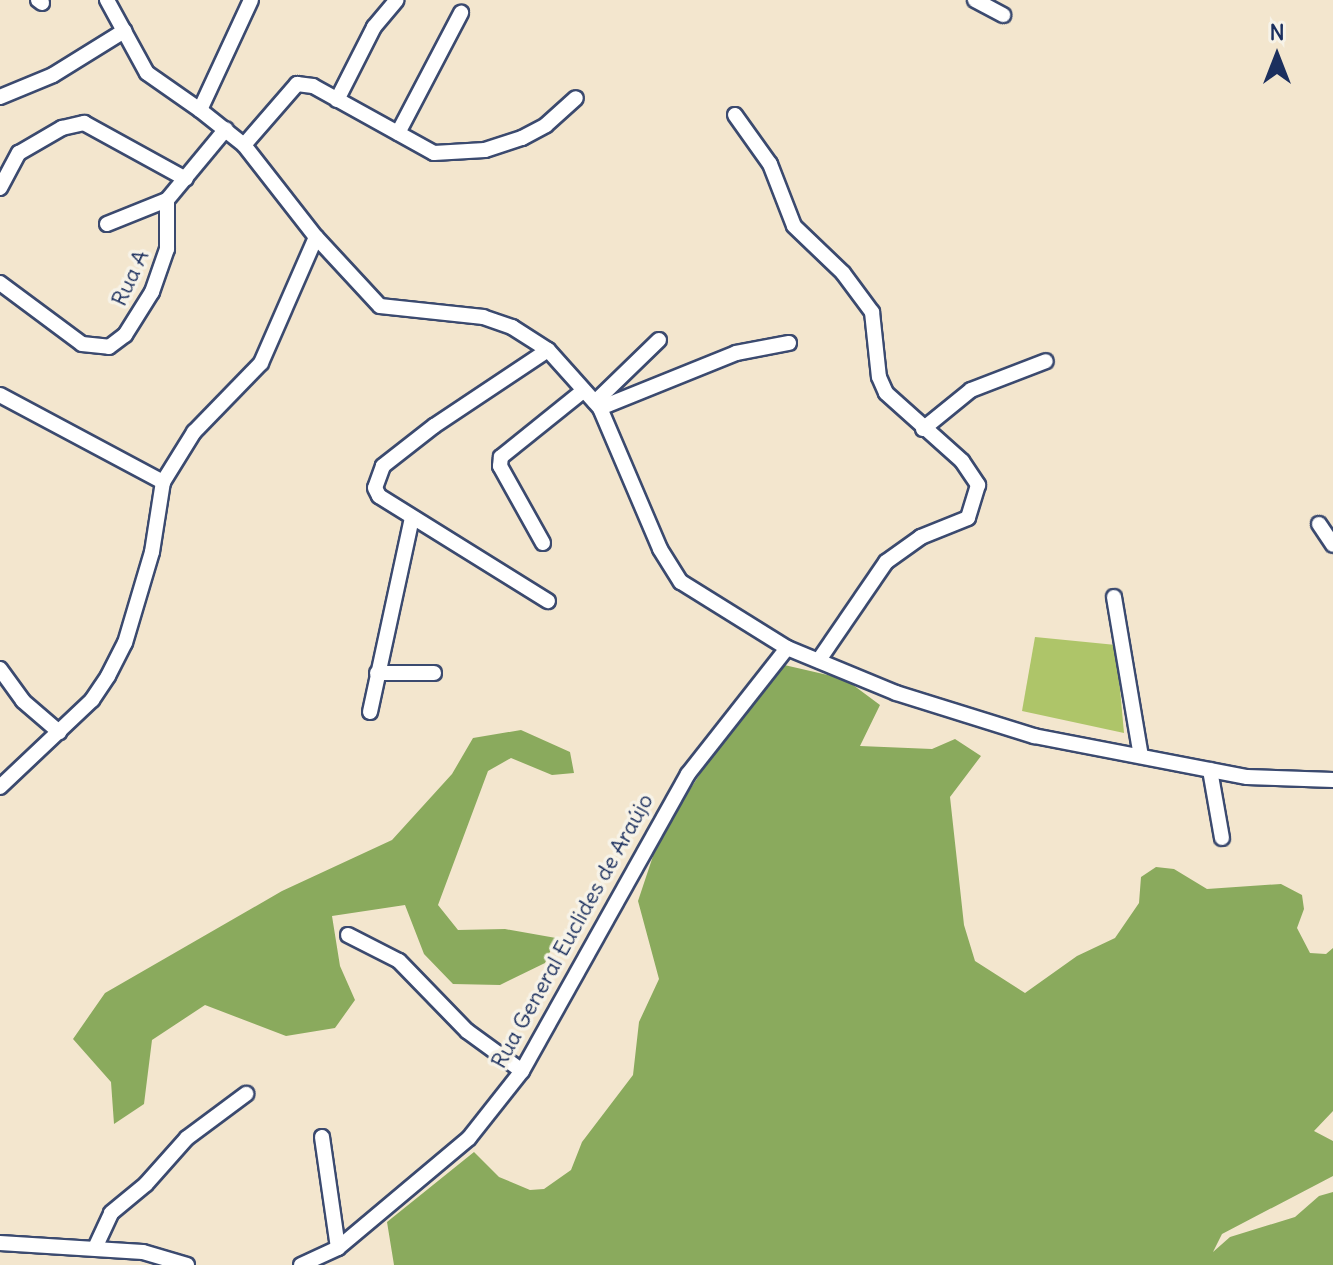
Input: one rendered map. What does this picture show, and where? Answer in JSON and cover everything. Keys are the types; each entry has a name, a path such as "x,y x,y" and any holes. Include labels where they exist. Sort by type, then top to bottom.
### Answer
{"street":[{"path":"107,0 147,73 244,145 316,237 380,306 483,317 512,327 548,350 598,405 660,549 681,582 787,648 896,693 1034,736 1210,770 1333,780"},
{"path":"200,110 251,0"},
{"path":"337,100 374,27 397,0"},
{"path":"975,0 1003,15"},
{"path":"398,133 461,13"},
{"path":"0,97 53,75 124,31"},
{"path":"244,145 297,84 337,100 434,153 485,150 546,125 576,98"},
{"path":"735,115 770,164 794,226 843,273 872,312 886,393 971,472 978,485 973,509 954,526 921,537 886,562 819,660"},
{"path":"0,188 19,153 62,128 84,123 186,179"},
{"path":"107,224 167,200 226,129"},
{"name":"Rua A","path":"0,283 82,344 109,347 125,335 152,292 167,249 167,200"},
{"path":"2,780 92,700 125,643 152,552 163,482 194,432 261,363 316,237"},
{"path":"598,405 659,340"},
{"path":"598,405 736,353 789,343"},
{"path":"548,350 434,426 383,466 375,488 379,496 548,601"},
{"path":"923,429 971,390 1046,361"},
{"path":"543,543 500,466 501,457 583,391"},
{"path":"0,395 163,482"},
{"path":"370,712 412,517"},
{"path":"1319,524 1333,545"},
{"path":"1114,597 1141,756"},
{"name":"Rua General Euclides de Araújo","path":"301,1265 338,1248 469,1138 522,1071 688,774 787,648"},
{"path":"0,669 23,701 59,732"},
{"path":"377,673 434,673"},
{"path":"1210,770 1222,838"},
{"path":"348,935 399,961 467,1031 522,1071"},
{"path":"95,1248 111,1213 146,1184 187,1138 246,1094"},
{"path":"322,1137 338,1248"},
{"path":"0,1243 143,1252 187,1265"}],"green space":[{"path":"1035,637 1116,645 1124,733 1022,711"},
{"path":"780,664 845,679 880,705 860,746 932,749 955,739 981,756 950,797 964,925 975,961 1025,993 1077,956 1115,938 1139,903 1141,877 1156,867 1174,869 1207,889 1281,884 1302,895 1304,909 1297,928 1310,953 1326,954 1333,948 1333,1111 1314,1131 1333,1141 1333,1176 1222,1234 1213,1252 1230,1237 1295,1217 1319,1196 1333,1192 1333,1265 394,1265 387,1222 474,1152 499,1177 530,1190 544,1189 571,1170 582,1142 633,1075 639,1022 659,979 638,901 659,838 721,741"},
{"path":"521,730 570,752 574,773 552,775 511,758 488,771 438,905 458,930 505,929 556,938 545,963 500,985 453,984 424,954 405,905 332,916 340,966 355,1000 335,1028 286,1036 205,1005 152,1040 144,1104 114,1124 111,1082 73,1039 105,993 282,891 392,840 452,774 473,738"}]}
